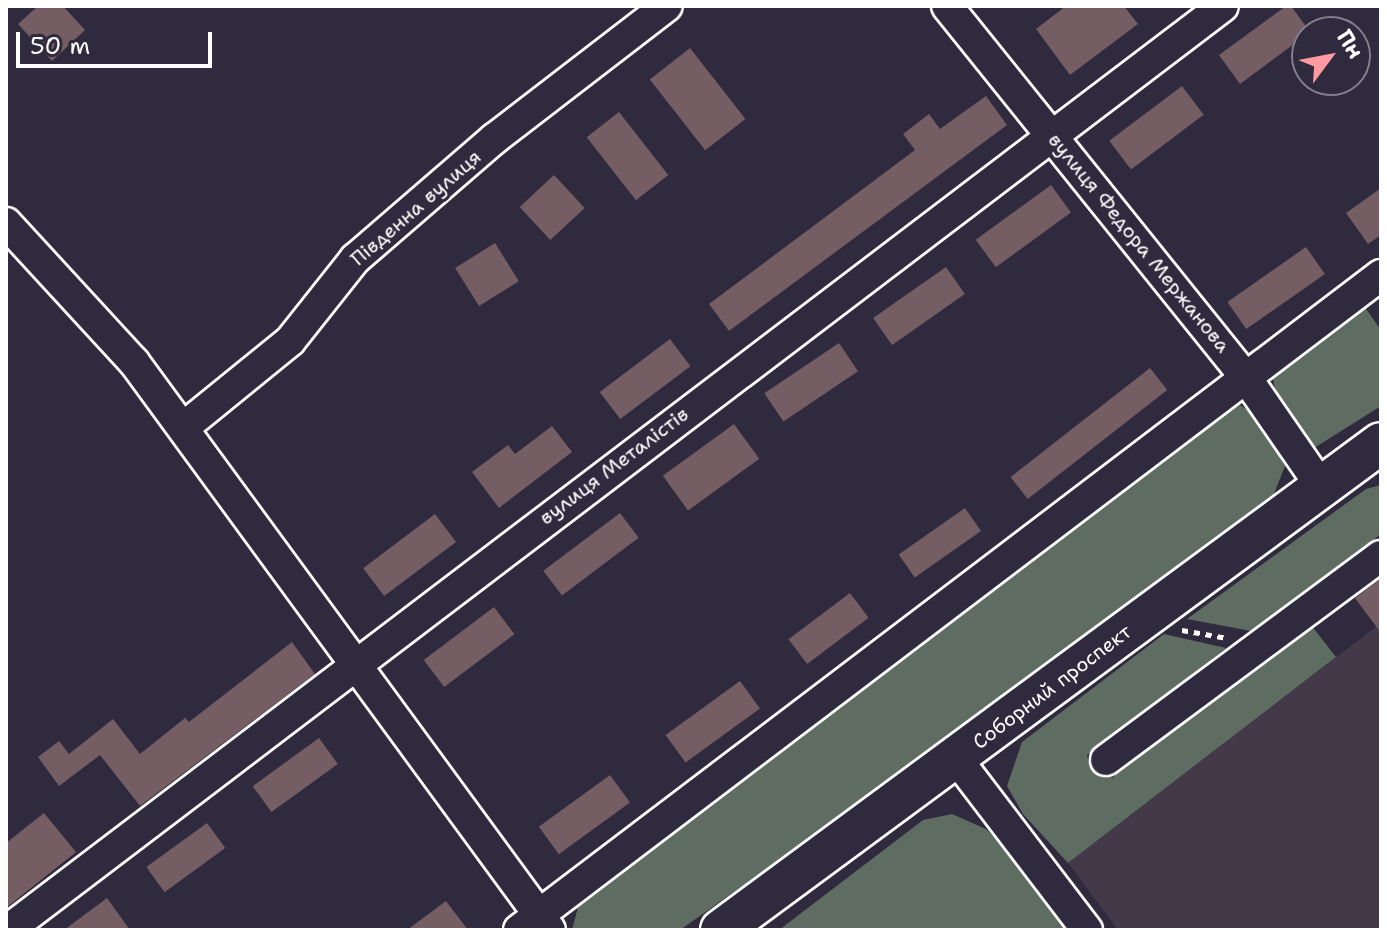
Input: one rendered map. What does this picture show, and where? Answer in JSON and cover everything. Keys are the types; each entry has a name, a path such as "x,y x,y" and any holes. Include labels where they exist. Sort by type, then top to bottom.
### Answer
{"main road":[{"name":"Соборний проспект","path":"721,930 1321,486 1380,446"}],"street":[{"name":"Південна вулиця","path":"183,428 290,341 355,259 494,139 667,6"},
{"name":"вулиця Федора Мержанова","path":"947,6 1245,376 1321,486"},
{"name":"вулиця Металістів","path":"8,930 339,679 351,664 1223,6"},
{"path":"6,223 134,362 536,925 1245,376 1381,275"},
{"path":"1106,760 1381,556"},
{"path":"956,758 1087,930"}],"path":[{"path":"1138,623 1263,644"}],"shaded area":[{"path":"1381,623 1381,930 1118,930 1068,863"}],"green space":[{"path":"1364,306 1381,330 1381,406 1311,450 1276,398 1272,370"},
{"path":"1240,405 1256,415 1285,466 1274,494 918,762 680,930 572,930 579,903 1217,410"},
{"path":"1381,485 1381,534 1251,631 1187,619 1366,489"},
{"path":"1311,625 1336,657 1068,863 1023,814 1007,786 1022,742 1164,634 1226,648 1087,755 1090,765 1113,778 1122,758"},
{"path":"952,814 986,829 1024,865 1073,930 779,930 923,820"}],"building":[{"path":"38,6 63,6 85,30 52,61 18,24"},
{"path":"1066,6 1124,6 1138,24 1070,75 1036,29"},
{"path":"1286,6 1291,6 1298,16 1291,16 1291,46 1240,84 1219,55"},
{"path":"690,48 745,119 705,150 650,79"},
{"path":"1182,86 1204,115 1131,170 1109,141"},
{"path":"986,96 1007,125 729,331 709,304 915,150 903,134 929,114 940,129"},
{"path":"619,112 668,175 636,200 587,137"},
{"path":"554,175 585,208 550,240 520,207"},
{"path":"1051,185 1071,213 996,267 976,240"},
{"path":"1381,188 1381,235 1368,244 1346,213"},
{"path":"495,243 519,281 479,306 455,268"},
{"path":"1306,247 1325,274 1246,329 1227,302"},
{"path":"946,267 965,294 892,345 873,318"},
{"path":"670,339 690,366 620,419 600,392"},
{"path":"839,343 858,371 783,422 764,393"},
{"path":"1150,368 1167,390 1028,499 1011,477"},
{"path":"734,424 759,459 688,511 663,476"},
{"path":"552,426 572,452 499,508 472,472 508,445 515,454"},
{"path":"965,508 981,531 915,577 899,554"},
{"path":"620,513 639,538 562,596 543,571"},
{"path":"435,514 456,542 384,596 363,568"},
{"path":"1381,578 1381,633 1355,598"},
{"path":"850,593 869,618 807,664 789,639"},
{"path":"494,607 514,634 444,687 424,660"},
{"path":"292,642 315,674 140,806 100,755 59,786 38,757 59,741 69,754 113,719 140,754 185,718 189,722"},
{"path":"740,681 760,709 686,763 666,735"},
{"path":"319,738 338,764 271,812 253,786"},
{"path":"610,775 630,803 559,854 539,827"},
{"path":"44,813 76,852 6,908 6,843"},
{"path":"207,823 225,848 165,892 146,867"},
{"path":"107,898 130,930 64,930"},
{"path":"446,901 468,930 407,930"}]}
